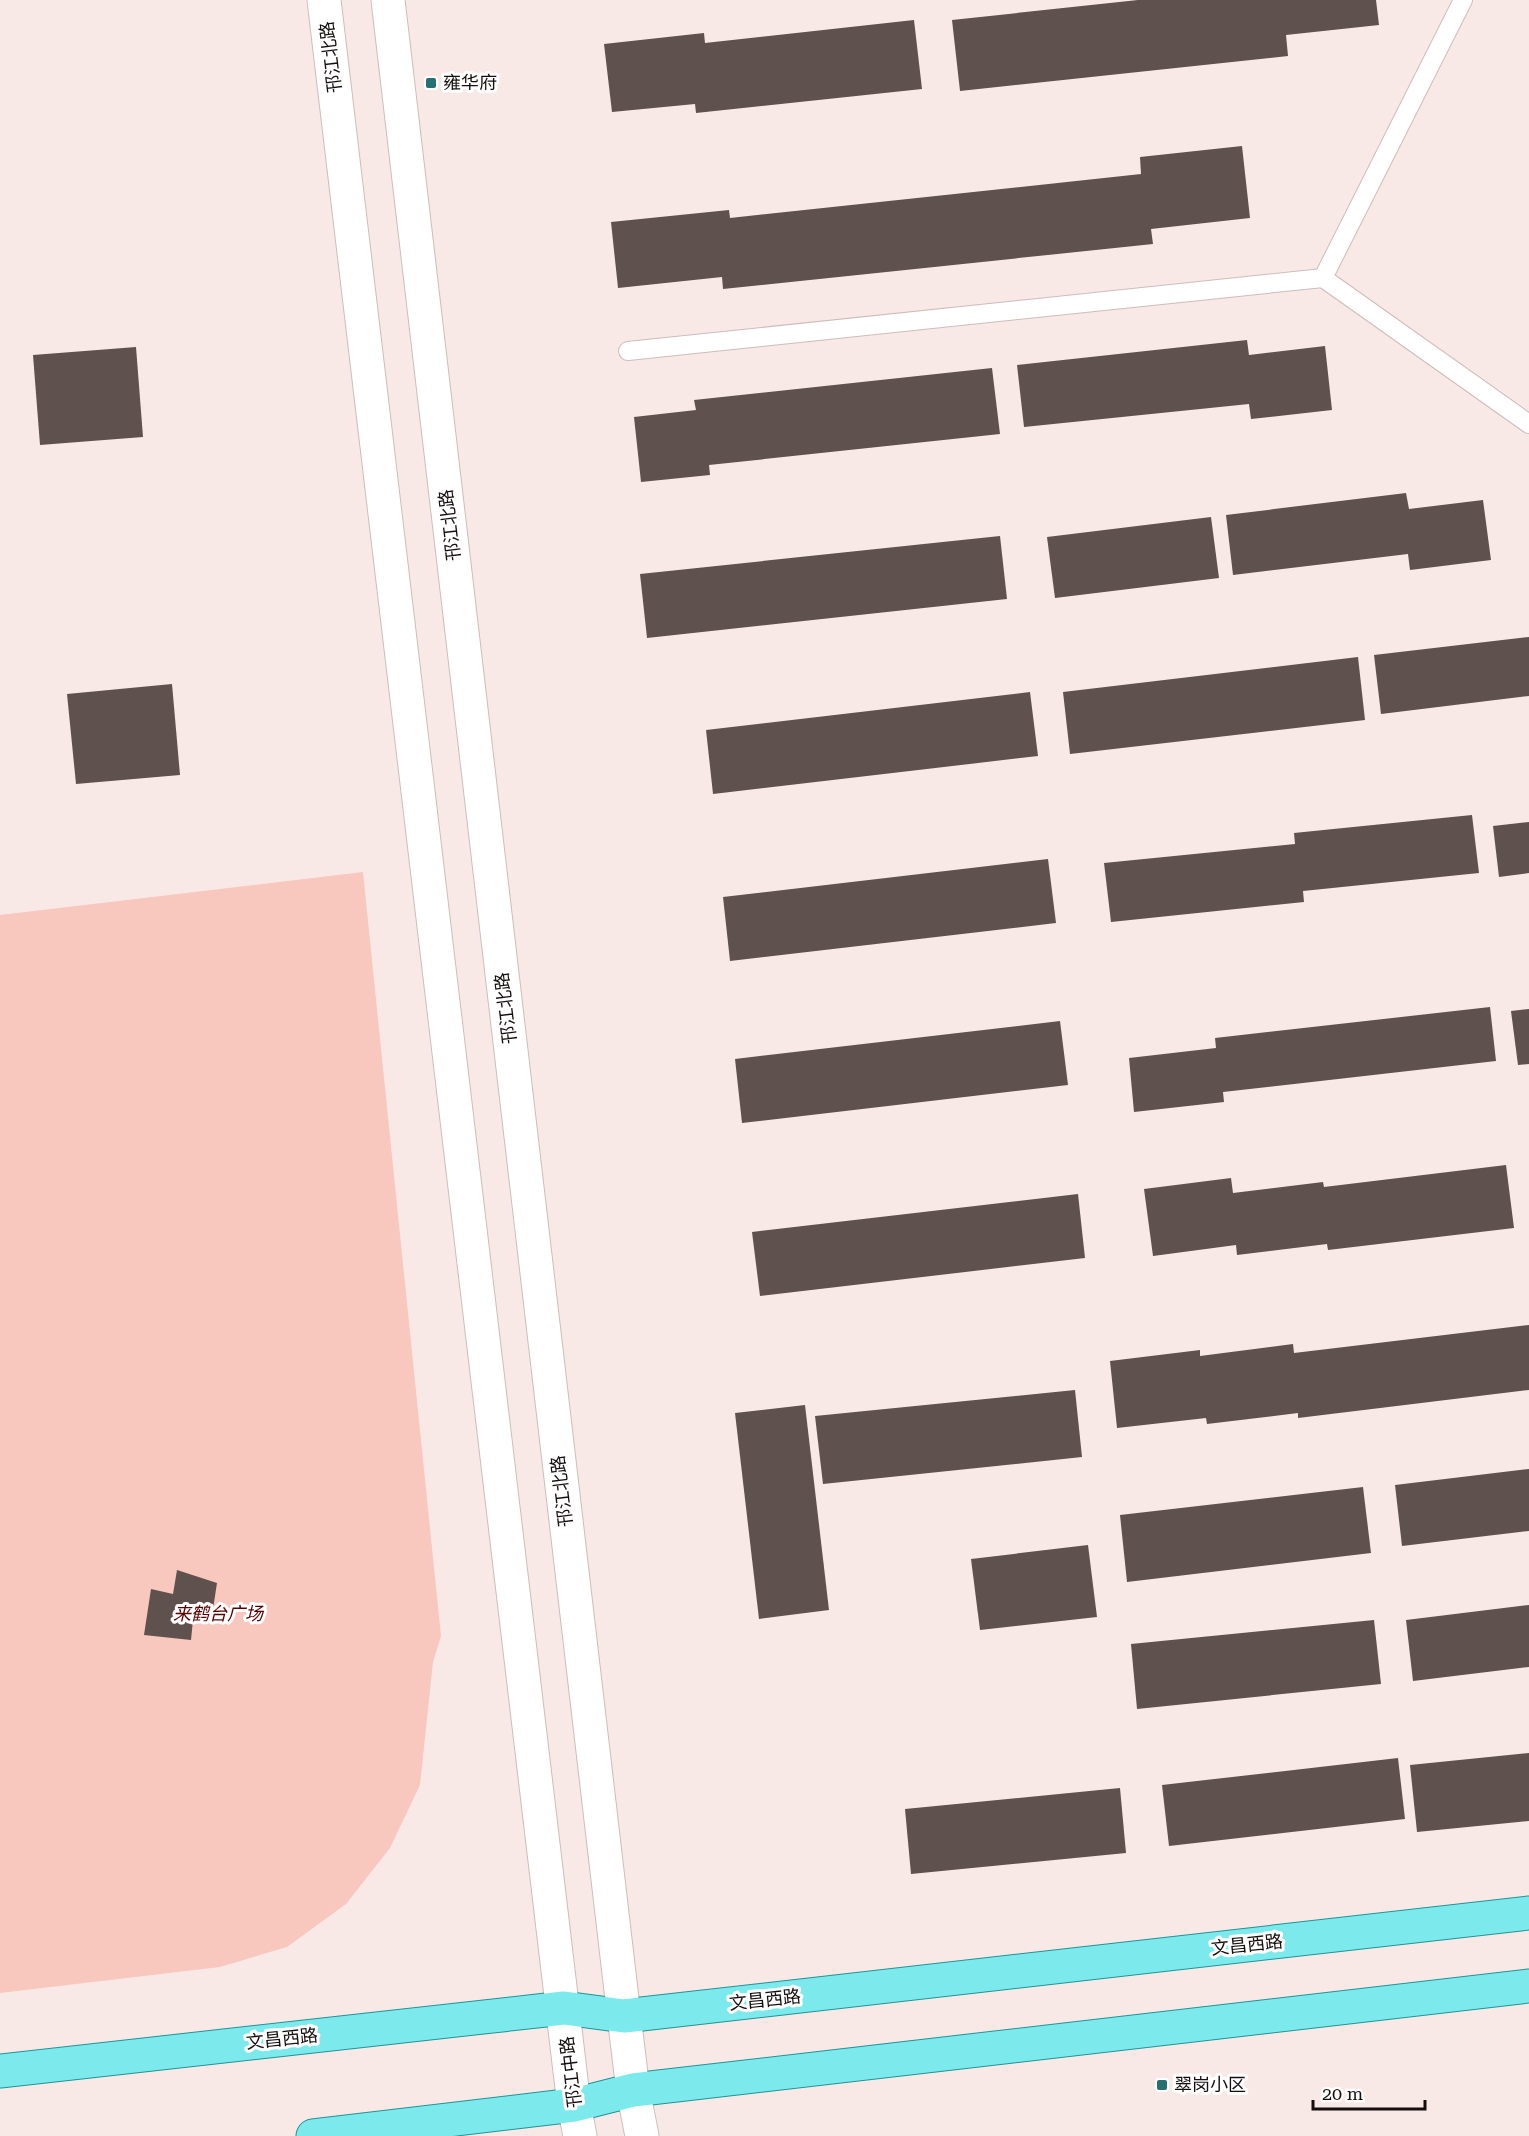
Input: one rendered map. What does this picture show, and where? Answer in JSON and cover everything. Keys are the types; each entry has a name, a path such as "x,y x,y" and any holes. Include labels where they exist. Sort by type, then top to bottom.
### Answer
{"main road":[{"name":"邗江北路","path":"324,0 564,2008"},
{"name":"邗江北路","path":"388,0 624,2016"},
{"name":"文昌西路","path":"0,2071 564,2008 624,2016 1529,1913"},
{"path":"313,2136 574,2104 633,2090 1529,1986"},
{"name":"邗江中路","path":"564,2008 574,2104 580,2136"},
{"path":"624,2016 633,2090 642,2136"}],"lane":[{"path":"1323,278 1463,0"},
{"path":"628,351 1323,278 1529,424"}],"green space":[{"name":"来鹤台广场","path":"363,872 441,1636 433,1662 420,1785 390,1848 346,1904 287,1947 220,1967 0,1993 0,915"}],"building":[{"path":"1138,0 1376,0 1379,25 1286,35 1288,56 960,91 952,20"},
{"path":"914,20 922,89 696,113 695,104 612,112 604,44 704,33 705,43"},
{"path":"1242,146 1250,218 1151,229 1153,244 723,289 722,277 618,288 611,222 729,210 730,218 1141,174 1140,157"},
{"path":"1247,340 1249,355 1325,346 1332,410 1251,419 1249,404 1024,427 1017,365"},
{"path":"136,347 143,437 40,445 33,355"},
{"path":"992,368 1000,434 709,465 710,475 641,482 634,417 696,410 694,400"},
{"path":"1406,493 1409,509 1483,500 1491,560 1410,570 1408,554 1233,575 1226,515"},
{"path":"1211,517 1219,578 1055,598 1047,537"},
{"path":"1000,536 1007,599 647,638 640,574"},
{"path":"1529,637 1529,696 1381,714 1374,655"},
{"path":"1358,657 1365,720 1070,754 1063,692"},
{"path":"172,684 180,775 76,784 67,694"},
{"path":"1030,692 1038,756 713,794 706,730"},
{"path":"1472,815 1479,873 1303,891 1304,902 1111,922 1104,863 1295,844 1294,833"},
{"path":"1529,822 1529,873 1499,877 1493,826"},
{"path":"1048,859 1056,923 730,961 723,897"},
{"path":"1490,1007 1496,1061 1223,1092 1224,1102 1134,1112 1129,1058 1216,1048 1215,1038"},
{"path":"1529,1009 1529,1064 1518,1065 1511,1011"},
{"path":"1060,1021 1068,1085 742,1123 735,1059"},
{"path":"1506,1165 1514,1228 1328,1250 1327,1244 1237,1255 1236,1245 1153,1256 1144,1189 1231,1178 1233,1193 1323,1182 1324,1187"},
{"path":"1078,1194 1085,1258 760,1296 752,1232"},
{"path":"1529,1325 1529,1390 1298,1418 1298,1413 1207,1424 1206,1418 1117,1428 1110,1361 1200,1350 1200,1356 1293,1344 1294,1353"},
{"path":"1075,1390 1082,1457 823,1484 815,1416"},
{"path":"805,1405 829,1610 759,1619 735,1413"},
{"path":"1529,1469 1529,1531 1402,1546 1395,1485"},
{"path":"1363,1487 1371,1553 1127,1582 1120,1515"},
{"path":"1088,1545 1097,1617 980,1630 971,1559"},
{"path":"177,1570 217,1583 211,1622 193,1620 191,1640 144,1635 151,1589 173,1594"},
{"path":"1529,1605 1529,1667 1413,1681 1406,1620"},
{"path":"1374,1620 1381,1684 1137,1709 1131,1644"},
{"path":"1529,1753 1529,1821 1417,1832 1410,1765"},
{"path":"1398,1758 1405,1819 1169,1846 1162,1785"},
{"path":"1120,1788 1126,1853 911,1874 905,1809"}],"place":[{"name":"雍华府","path":"431,83"},
{"name":"翠岗小区","path":"1162,2085"}]}
